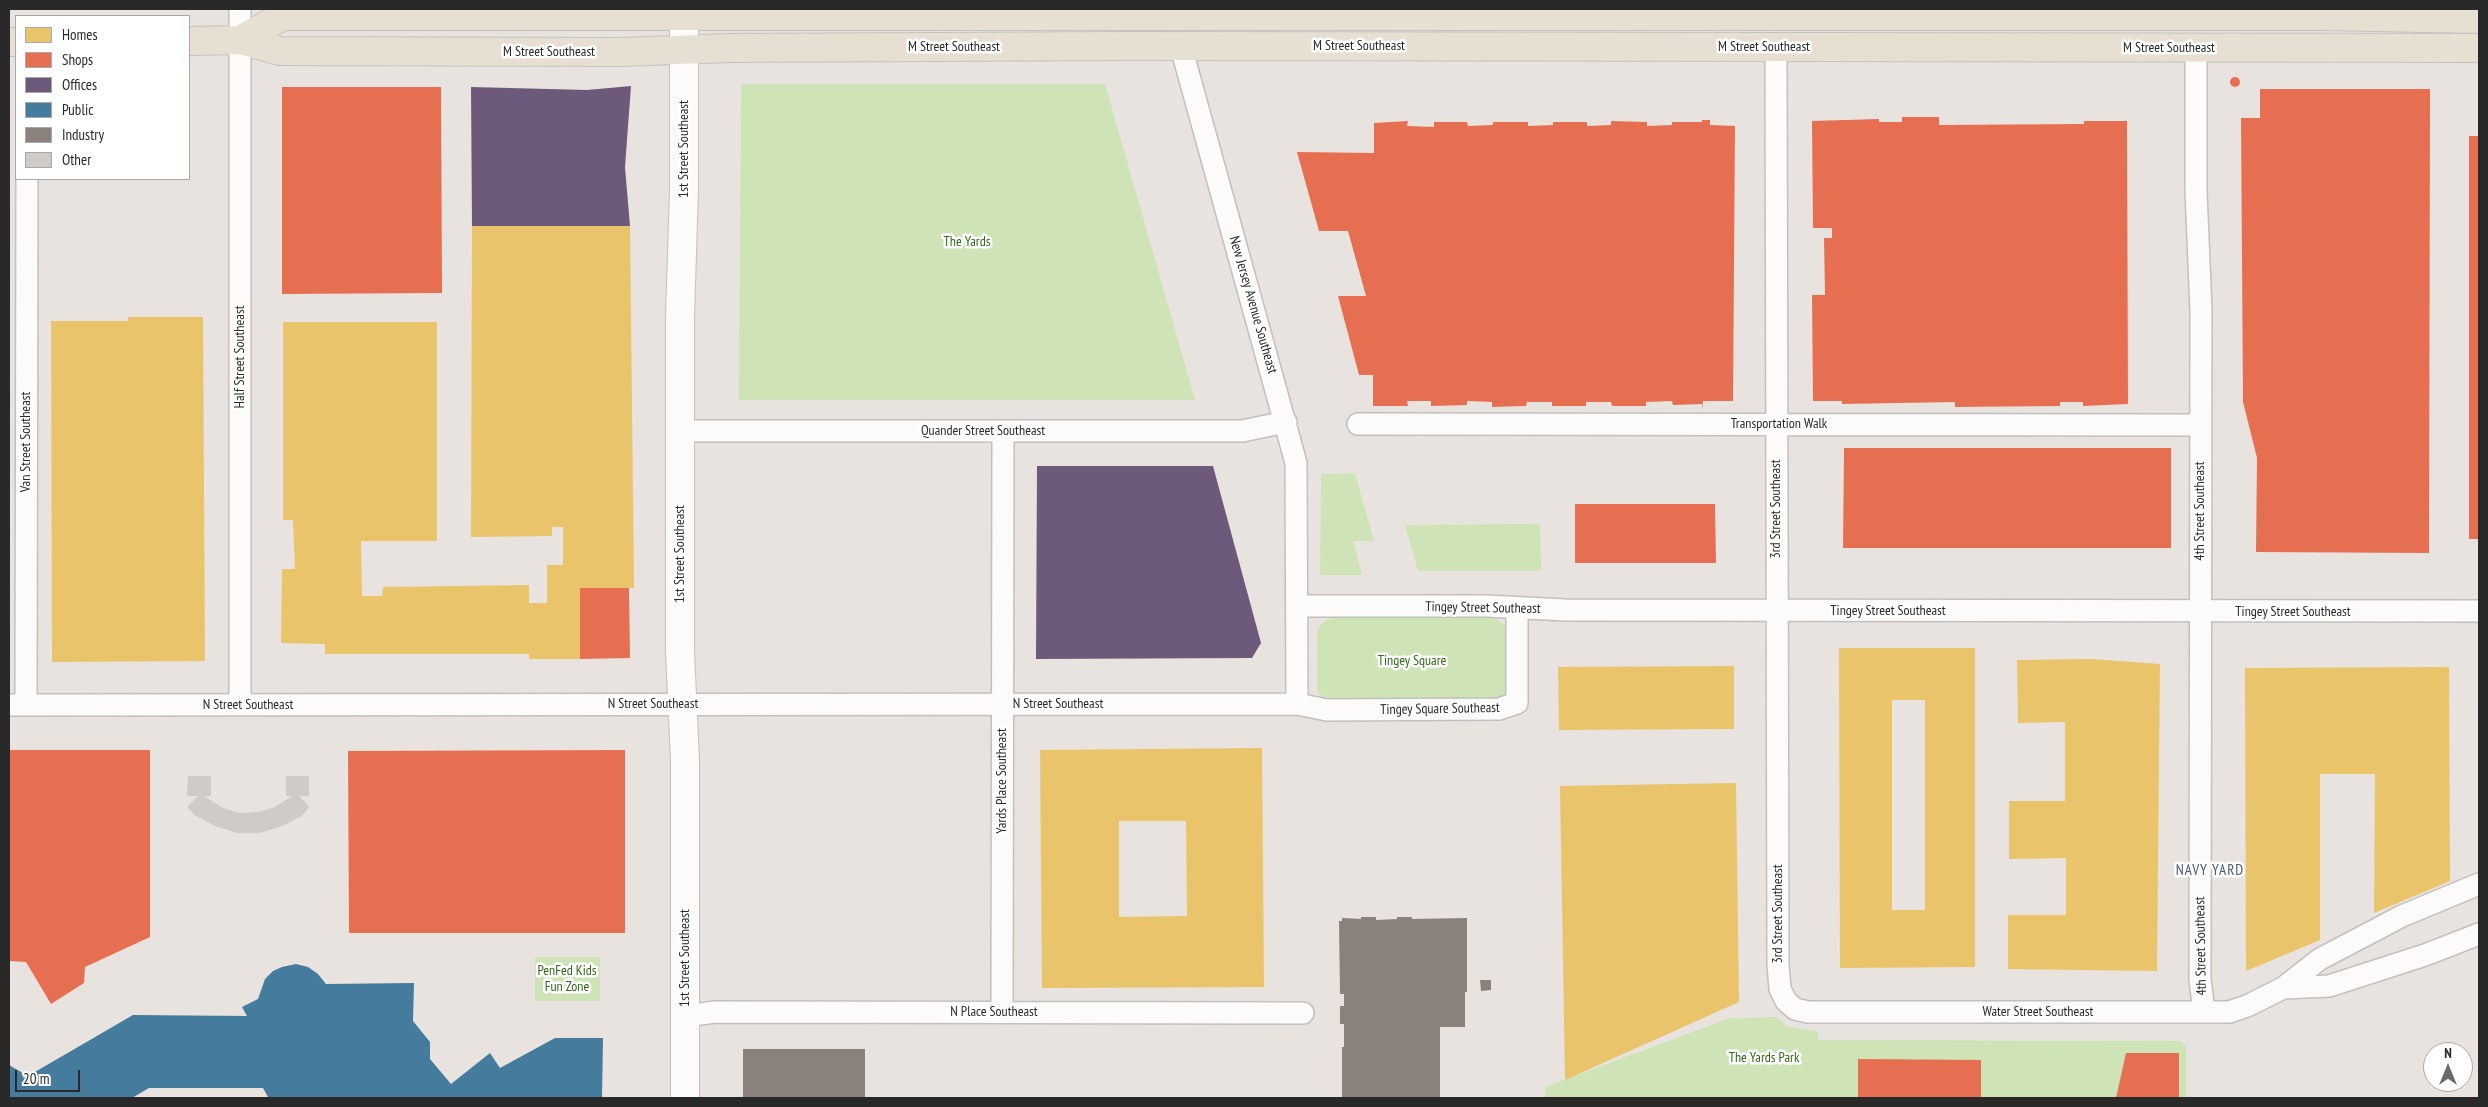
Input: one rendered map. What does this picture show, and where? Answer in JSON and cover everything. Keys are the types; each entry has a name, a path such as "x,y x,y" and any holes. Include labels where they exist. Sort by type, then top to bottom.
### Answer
{"main road":[{"name":"M Street Southeast","path":"240,40 283,16 458,12 2196,12 2479,19"},
{"name":"M Street Southeast","path":"190,41 240,40 280,51 620,52 684,49 1517,46 2479,48"}],"street":[{"name":"Half Street Southeast","path":"240,9 240,705"},
{"name":"1st Street Southeast","path":"684,12 684,189 680,317 680,652 685,760 685,1098"},
{"name":"New Jersey Avenue Southeast","path":"1172,12 1294,450 1297,475 1297,704"},
{"path":"1516,12 1517,46"},
{"name":"3rd Street Southeast","path":"1775,12 1778,965 1780,990 1790,1005"},
{"name":"4th Street Southeast","path":"2196,12 2196,191 2201,311 2200,979 2204,1012"},
{"name":"Van Street Southeast","path":"17,705 27,180"},
{"name":"Quander Street Southeast","path":"680,431 1242,431 1286,422"},
{"name":"Transportation Walk","path":"1358,424 2200,425"},
{"name":"Yards Place Southeast","path":"1002,1012 1003,431"},
{"name":"Tingey Street Southeast","path":"1297,606 1778,611 2479,611"},
{"name":"Tingey Square Southeast","path":"1297,704 1327,710 1428,710 1499,709 1517,703 1517,608"},
{"name":"N Street Southeast","path":"17,705 1297,704"},
{"name":"Water Street Southeast","path":"1790,1005 1808,1012 2230,1012 2247,1006 2283,988 2320,959 2360,938 2409,913 2479,884"},
{"name":"Water Street Southeast","path":"2283,988 2329,986 2425,955 2479,934"},
{"name":"N Place Southeast","path":"685,1016 715,1012 1303,1013"}],"green space":[{"name":"The Yards","path":"741,84 1105,84 1195,400 739,400"},
{"path":"1355,473 1374,541 1353,541 1362,575 1320,575 1321,474"},
{"path":"1540,524 1541,571 1418,571 1405,525"},
{"name":"Tingey Square","path":"1487,617 1498,620 1505,626 1507,635 1508,686 1505,695 1499,700 1326,702 1319,694 1317,688 1317,633 1319,627 1326,620 1333,618"},
{"name":"PenFed Kids Fun Zone","path":"535,957 600,957 600,1001 535,1001"},
{"name":"The Yards Park","path":"1776,1017 1788,1027 1818,1031 1818,1040 2181,1041 2186,1047 2186,1098 1545,1098 1545,1087 1730,1018"}],"building: Homes":[{"path":"472,226 630,226 634,588 580,588 580,659 529,659 529,654 325,654 325,644 281,643 282,569 295,569 293,520 283,520 283,322 437,322 437,541 361,541 362,596 382,596 383,587 529,585 529,603 547,603 547,565 563,565 563,527 552,527 552,536 471,537"},
{"path":"128,317 203,317 205,661 52,662 51,321 128,321"},
{"path":"1839,648 1975,648 1975,967 1840,968","holes":["1892,700 1925,700 1925,910 1892,910"]},
{"path":"2091,659 2160,664 2157,971 2008,969 2008,915 2066,915 2066,858 2009,859 2009,801 2065,801 2065,722 2018,723 2017,660"},
{"path":"1734,666 1734,729 1559,730 1558,667"},
{"path":"2449,667 2450,881 2374,913 2375,774 2320,774 2320,940 2246,971 2245,668"},
{"path":"1262,748 1264,987 1042,988 1040,750","holes":["1119,821 1186,821 1187,916 1119,917"]},
{"path":"1736,783 1739,1002 1565,1080 1560,786"}],"building: Shops":[{"path":"2233,77 2237,77 2240,82 2237,87 2233,87 2230,84 2230,80"},
{"path":"282,87 441,87 442,293 282,294"},
{"path":"2260,89 2430,89 2429,553 2256,552 2257,458 2243,402 2241,118 2260,118"},
{"path":"1902,117 1939,117 1939,125 2084,124 2084,121 2127,121 2128,404 2083,406 2083,402 2060,402 2060,406 1955,407 1955,402 1842,404 1842,401 1813,401 1812,295 1825,295 1824,238 1832,238 1832,228 1813,228 1812,121 1879,119 1879,122 1902,122"},
{"path":"1702,120 1710,120 1710,125 1735,126 1733,401 1703,401 1702,410 1702,404 1673,405 1672,401 1646,402 1646,406 1612,406 1611,402 1586,402 1586,406 1552,406 1552,402 1527,402 1526,406 1492,407 1492,402 1467,401 1467,405 1431,406 1431,401 1407,401 1408,406 1373,406 1373,375 1359,375 1338,296 1366,296 1348,231 1319,231 1297,152 1374,153 1374,123 1408,121 1407,126 1434,127 1434,122 1467,122 1468,126 1493,125 1493,122 1528,122 1528,126 1553,125 1553,122 1587,122 1587,126 1611,125 1611,121 1647,122 1647,126 1672,125 1672,122 1702,122"},
{"path":"2469,136 2479,136 2479,539 2469,539"},
{"path":"1844,448 2171,448 2171,548 1843,548"},
{"path":"1575,504 1715,504 1716,563 1575,563"},
{"path":"580,588 629,588 630,658 580,659"},
{"path":"9,750 150,750 150,937 85,967 84,983 51,1004 26,962 9,961"},
{"path":"625,750 625,933 349,933 348,751"},
{"path":"2126,1053 2179,1053 2179,1098 2116,1098"},
{"path":"1858,1059 1981,1060 1981,1098 1858,1098"}],"building: Offices":[{"path":"631,86 625,167 630,226 472,226 471,87 587,90"},
{"path":"1037,466 1213,466 1261,643 1252,658 1036,659"}],"building: Public":[{"path":"296,964 308,967 318,974 326,984 414,983 413,1021 430,1042 430,1059 451,1084 490,1053 500,1068 555,1038 603,1038 602,1098 268,1097 263,1088 149,1088 132,1098 9,1098 9,1065 28,1076 133,1015 247,1016 242,1007 258,999 265,979 273,971"}],"building: Industry":[{"path":"1361,917 1376,917 1376,920 1397,919 1397,917 1412,917 1412,919 1467,918 1465,1027 1440,1027 1440,1098 1342,1098 1344,1024 1340,1024 1340,1006 1344,1006 1344,994 1340,994 1339,921 1342,921 1342,918 1361,919"},
{"path":"1480,980 1491,980 1491,990 1481,991"},
{"path":"743,1049 865,1049 865,1098 743,1098"}],"building: Other":[{"path":"188,776 211,776 211,796 204,796 223,808 240,813 258,812 275,807 292,796 286,796 286,776 309,776 309,796 299,796 309,807 302,816 282,826 260,833 237,833 215,826 196,816 187,807 198,796 187,796"}],"district":[{"name":"NAVY YARD","path":"2210,871"}]}
